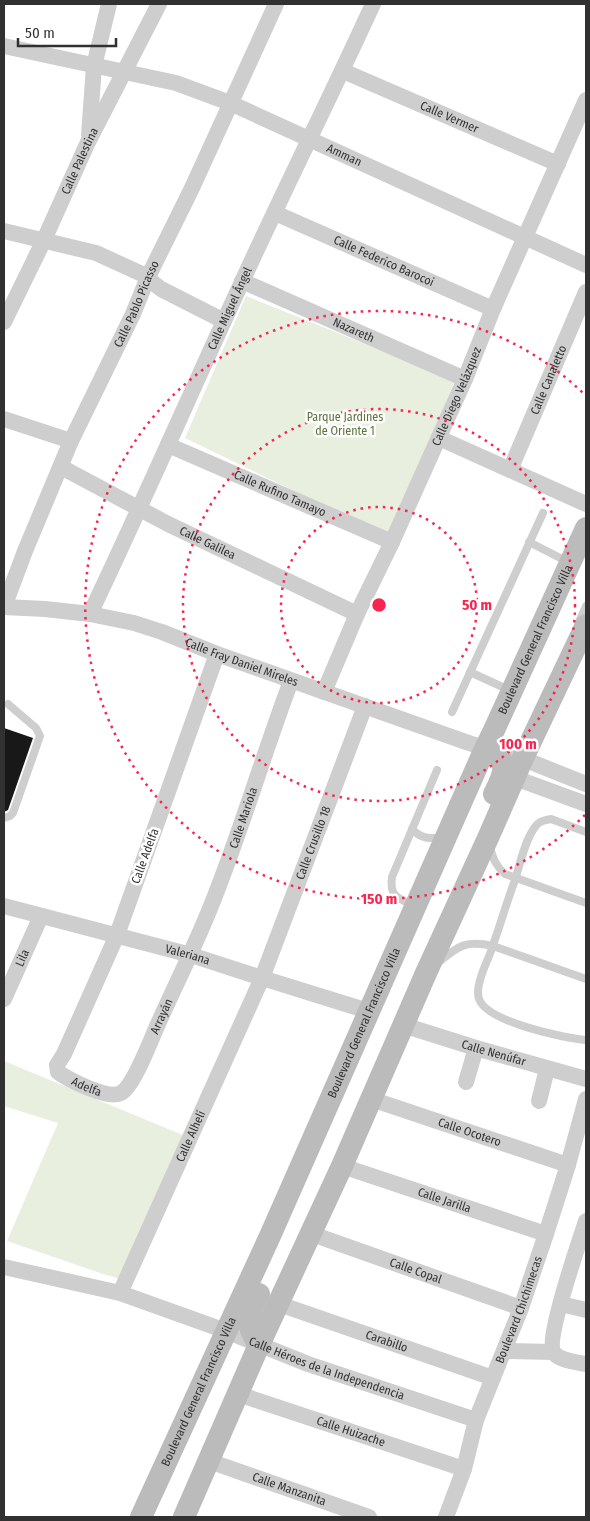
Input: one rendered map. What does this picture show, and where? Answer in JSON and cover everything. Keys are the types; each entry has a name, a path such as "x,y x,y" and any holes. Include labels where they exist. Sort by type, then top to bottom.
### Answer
{"main road":[{"name":"Boulevard General Francisco Villa","path":"140,1517 244,1339 279,1304 312,1234 335,1171 371,1099 403,1015 426,973 453,908 488,838 499,756 512,692 586,528"},
{"name":"Boulevard General Francisco Villa","path":"184,1517 238,1394 244,1339 270,1236 446,837 586,625"},
{"path":"453,908 455,889 499,756"},
{"path":"244,1339 250,1327 248,1314 270,1269 273,1254 270,1236"}],"street":[{"path":"88,142 94,66 109,4"},
{"name":"Calle Palestina","path":"4,322 44,240 88,142 159,4"},
{"name":"Calle Pablo Picasso","path":"4,607 71,441 133,314 148,277 192,188 276,4"},
{"name":"Calle Miguel Ángel","path":"90,614 140,508 224,320 310,140 372,4"},
{"name":"Amman","path":"4,46 176,83 230,103 586,265"},
{"name":"Calle Vermer","path":"342,71 558,164"},
{"name":"Calle Diego Velázquez","path":"324,692 357,614 466,379 493,310 586,100"},
{"name":"Calle Federico Barocoi","path":"275,213 493,310"},
{"path":"4,231 96,253 148,277 160,289 224,320"},
{"name":"Nazareth","path":"242,282 466,379"},
{"name":"Calle Canaletto","path":"510,470 586,292"},
{"path":"4,419 71,441"},
{"path":"439,438 586,504"},
{"name":"Calle Rufino Tamayo","path":"168,445 392,542"},
{"name":"Calle Galilea","path":"61,467 168,524 357,614"},
{"name":"Calle Fray Daniel Mireles","path":"4,607 90,614 134,623 499,756 586,784"},
{"name":"Calle Adelfa","path":"64,1054 117,935 217,654"},
{"name":"Calle Mariola","path":"191,955 212,904 291,681"},
{"name":"Calle Crusillo 18","path":"262,978 365,706"},
{"name":"Calle Fray Daniel Mireles","path":"499,756 586,804"},
{"name":"Valeriana","path":"4,906 191,955 368,1011"},
{"name":"Lila","path":"4,999 41,916"},
{"name":"Arrayán","path":"133,1080 168,1001 191,955"},
{"name":"Calle Alhelí","path":"120,1293 262,978"},
{"name":"Calle Nenúfar","path":"403,1015 476,1048 586,1079"},
{"path":"466,1082 476,1048"},
{"name":"Adelfa","path":"64,1054 57,1066 58,1072 67,1079 95,1090 116,1095 123,1092 133,1080"},
{"path":"539,1101 547,1068"},
{"name":"Calle Ocotero","path":"371,1099 568,1165"},
{"name":"Boulevard Chichimecas","path":"446,1517 464,1469 476,1420 521,1308 546,1234 586,1099"},
{"name":"Calle Jarilla","path":"335,1171 546,1234"},
{"path":"553,1352 552,1341 560,1304 586,1223"},
{"name":"Calle Copal","path":"312,1234 521,1308"},
{"name":"Calle Héroes de la Independencia","path":"4,1267 120,1293 308,1364 476,1420"},
{"name":"Carabillo","path":"279,1304 493,1378"},
{"path":"560,1304 586,1310"},
{"path":"504,1351 553,1352 569,1361 586,1364"},
{"name":"Calle Huizache","path":"238,1394 464,1469"},
{"name":"Calle Manzanita","path":"209,1461 369,1517"}],"lane":[{"path":"452,712 543,512"},
{"path":"529,542 570,563"},
{"path":"306,1175 375,1014 499,756 586,606"},
{"path":"470,672 512,692"},
{"path":"4,818 10,816 13,812 40,736 36,728 8,704"},
{"path":"415,906 392,893 390,886 392,877 437,770"},
{"path":"586,832 551,820 539,822 534,828 480,978 479,987 479,1000 499,1017 539,1031 586,1040"},
{"path":"412,829 418,835 426,838 446,837"},
{"path":"488,838 497,867 505,874 586,903"},
{"path":"403,1015 432,948 453,908"},
{"path":"426,973 458,947 474,943 493,946 586,980"},
{"path":"348,1132 378,1063"},
{"path":"244,1339 290,1266 335,1171"},
{"path":"176,1517 244,1339 256,1290"}],"green space":[{"name":"Parque Jardines de Oriente 1","path":"246,296 455,380 391,536 185,438"},
{"path":"4,1061 185,1136 121,1279 7,1241 58,1123 4,1106"}],"building":[{"path":"4,728 33,738 8,810 4,812"}]}
